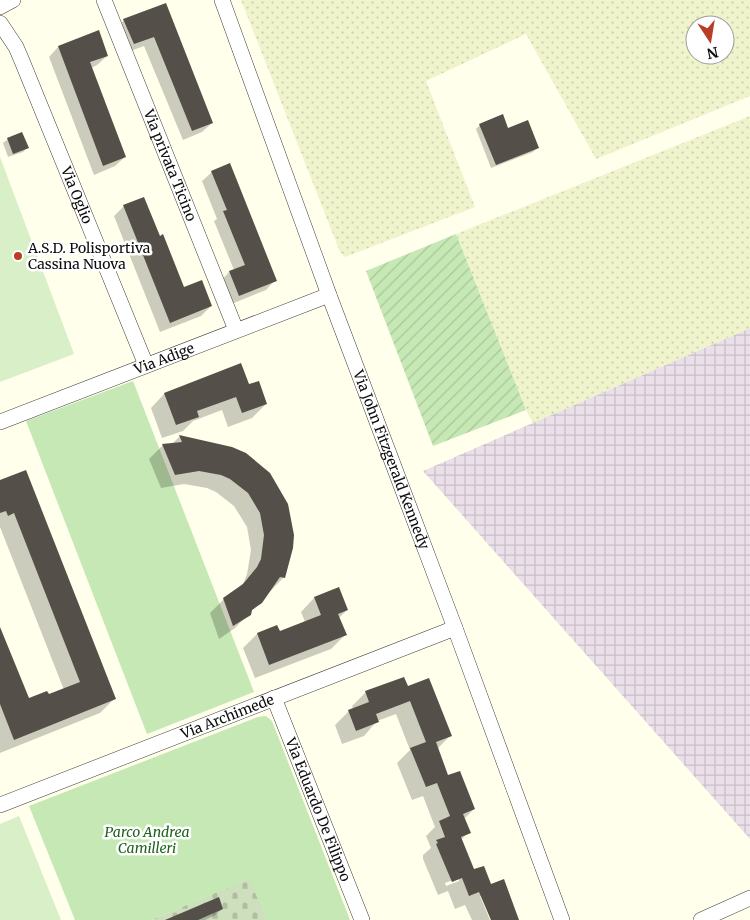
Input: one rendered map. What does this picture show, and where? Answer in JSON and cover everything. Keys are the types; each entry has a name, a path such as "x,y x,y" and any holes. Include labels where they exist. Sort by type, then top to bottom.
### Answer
{"street":[{"path":"0,7 13,0"},
{"name":"Via privata Ticino","path":"104,0 236,330"},
{"name":"Via John Fitzgerald Kennedy","path":"222,0 329,294 455,628 562,920"},
{"name":"Via Oglio","path":"0,23 16,47 31,81 146,365"},
{"name":"Via Adige","path":"0,422 329,294"},
{"name":"Via Archimede","path":"0,805 455,628"},
{"name":"Via Eduardo De Filippo","path":"274,698 362,920"},
{"path":"701,920 750,898"}],"shaded area":[{"path":"750,328 750,839 423,471"}],"green space":[{"path":"241,0 750,0 750,96 596,159 526,34 426,81 475,207 345,257 340,252"},
{"path":"750,116 750,328 533,423 526,410 456,234"},
{"name":"A.S.D. Polisportiva Cassina Nuova","path":"0,157 74,354 0,382"},
{"path":"456,234 526,410 433,446 366,271"},
{"path":"133,381 254,692 147,734 26,421"},
{"name":"Parco Andrea Camilleri","path":"266,716 272,721 350,920 267,920 249,879 151,920 75,920 29,806 258,717"},
{"path":"19,816 61,920 0,920 0,824"},
{"path":"250,878 267,920 151,920"}],"building":[{"path":"166,3 213,123 192,131 154,37 134,44 123,19"},
{"path":"99,30 108,56 90,62 126,157 103,166 58,46"},
{"path":"503,114 508,128 528,120 539,148 496,165 479,124"},
{"path":"22,132 29,148 13,154 7,138"},
{"path":"230,163 277,281 239,296 229,271 245,265 223,211 227,210 211,171"},
{"path":"144,197 160,236 163,234 184,287 202,280 212,306 170,323 123,205"},
{"path":"241,363 249,384 259,381 267,404 242,413 236,397 197,411 199,417 176,425 164,393"},
{"path":"179,435 232,447 246,453 270,473 288,504 294,535 293,548 285,578 280,577 262,603 252,610 251,615 233,626 223,598 243,584 261,559 264,535 260,513 248,493 230,479 221,475 199,471 175,475 162,444 182,442"},
{"path":"26,470 116,699 14,740 0,704 0,627 29,698 47,691 49,694 80,682 14,513 8,516 6,511 0,513 0,480"},
{"path":"339,587 348,610 338,614 347,635 269,665 257,633 277,625 280,631 321,615 314,597"},
{"path":"404,677 408,686 429,678 452,736 436,742 448,775 460,771 475,809 463,814 471,833 461,837 474,869 484,866 491,884 504,879 519,920 491,920 479,892 469,896 462,878 452,882 436,844 438,843 436,840 445,837 439,821 450,816 437,783 426,787 410,748 426,742 410,701 376,714 379,722 356,731 348,710 369,702 365,691"},
{"path":"219,897 223,909 198,920 165,920"}],"place":[{"name":"A.S.D. Polisportiva Cassina Nuova","path":"18,256"}]}
